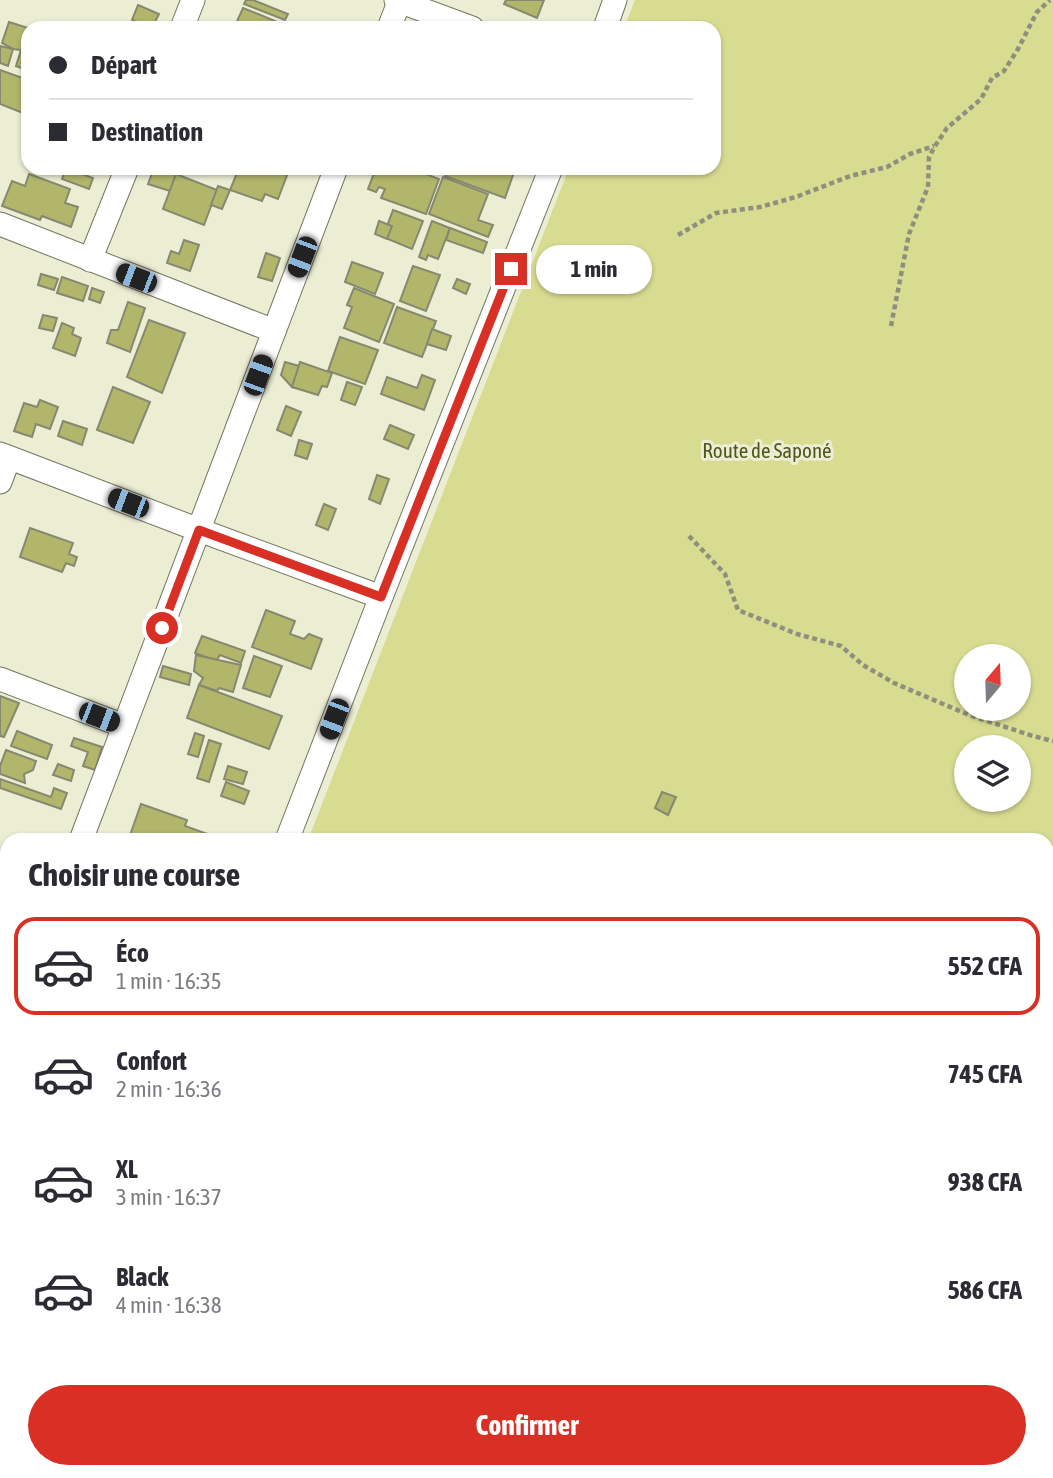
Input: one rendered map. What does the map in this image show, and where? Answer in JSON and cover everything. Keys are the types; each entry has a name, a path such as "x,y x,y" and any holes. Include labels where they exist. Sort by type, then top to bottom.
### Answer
{"street":[{"path":"185,21 193,0"},
{"path":"391,21 398,0 454,21"},
{"path":"608,21 615,0"},
{"path":"90,261 124,175"},
{"path":"84,833 333,175"},
{"path":"290,833 548,175"},
{"path":"0,225 274,331"},
{"path":"0,482 5,456 381,597"},
{"path":"0,679 124,726"}],"path":[{"path":"891,326 909,233 928,187 929,156 947,128 981,99 992,78 1004,71 1037,12 1049,0"},
{"path":"678,235 716,214 760,207 796,197 850,176 887,167 910,154 934,146"},
{"path":"689,536 725,575 738,610 797,634 841,646 863,665 894,683 969,715 1053,741"}],"green space":[{"name":"Route de Saponé","path":"635,0 1053,0 1053,833 311,833 566,175 721,175 721,21 627,21"}],"building":[{"path":"246,0 253,0 288,14 285,20 244,4"},
{"path":"506,0 544,0 537,18 504,4"},
{"path":"138,5 159,14 156,21 132,20"},
{"path":"243,8 275,21 237,21"},
{"path":"9,22 21,26 21,50 2,43"},
{"path":"0,46 13,49 8,66 0,63"},
{"path":"21,50 21,68 16,66"},
{"path":"0,70 21,78 21,112 0,104"},
{"path":"29,175 32,175 70,189 65,203 78,207 71,227 42,216 40,220 2,206 12,181 25,186"},
{"path":"63,175 85,175 93,178 89,189 62,179"},
{"path":"151,175 176,175 170,191 148,184"},
{"path":"176,175 217,190 204,225 163,209"},
{"path":"236,175 287,175 278,199 265,194 262,201 230,190"},
{"path":"373,175 428,175 439,179 426,214 381,198 385,189 379,187 376,192 368,189"},
{"path":"445,175 513,175 505,198"},
{"path":"443,177 488,194 478,220 493,225 488,237 429,214"},
{"path":"218,186 230,190 222,209 211,205"},
{"path":"393,210 423,221 412,249 383,237"},
{"path":"379,221 392,226 387,239 375,234"},
{"path":"432,221 450,228 438,259 428,255 426,260 419,257"},
{"path":"450,228 487,242 483,253 446,240"},
{"path":"184,240 199,245 190,271 167,263 171,251 179,254"},
{"path":"266,253 280,258 272,281 258,277"},
{"path":"352,262 383,273 375,294 345,282"},
{"path":"413,266 440,275 426,311 400,301"},
{"path":"41,274 58,279 54,290 38,285"},
{"path":"62,277 88,286 83,301 57,293"},
{"path":"457,279 470,284 466,294 453,288"},
{"path":"92,288 104,292 100,303 89,299"},
{"path":"354,288 394,304 379,342 344,328 352,307 347,305"},
{"path":"128,302 145,308 130,352 107,343 111,330 118,330"},
{"path":"397,307 436,321 422,357 384,343"},
{"path":"43,315 57,318 53,331 39,328"},
{"path":"149,320 185,333 162,393 127,377"},
{"path":"62,323 74,328 72,334 81,338 75,356 53,348"},
{"path":"432,329 451,336 446,350 427,344"},
{"path":"340,337 378,350 365,384 328,371"},
{"path":"285,362 299,366 292,387 281,375"},
{"path":"300,362 332,373 327,387 322,386 318,395 292,387"},
{"path":"422,375 435,380 424,410 381,394 387,377 417,388"},
{"path":"347,382 362,387 355,405 341,400"},
{"path":"113,387 150,402 133,443 97,430"},
{"path":"40,400 58,407 50,429 36,424 32,437 14,431 24,403 37,407"},
{"path":"286,406 301,412 291,436 277,430"},
{"path":"63,421 87,429 82,445 58,436"},
{"path":"390,425 414,435 408,449 384,439"},
{"path":"299,440 312,444 307,459 295,455"},
{"path":"377,475 389,479 380,504 369,499"},
{"path":"324,504 336,509 328,530 316,525"},
{"path":"30,528 73,543 69,554 77,557 74,566 66,563 62,572 20,557"},
{"path":"266,610 295,621 290,634 304,639 309,634 322,639 311,669 252,647"},
{"path":"202,636 245,651 241,663 220,655 216,661 195,653"},
{"path":"196,655 241,665 233,692 219,688 217,691 199,685 203,678 194,671"},
{"path":"254,656 282,666 270,697 243,688"},
{"path":"163,666 191,674 189,685 160,677"},
{"path":"199,685 282,716 269,749 187,718"},
{"path":"0,696 19,703 4,737 0,736"},
{"path":"17,731 52,745 47,759 11,746"},
{"path":"195,733 204,736 198,757 188,754"},
{"path":"74,738 102,747 95,770 83,766 88,752 71,746"},
{"path":"209,740 221,744 209,782 197,778"},
{"path":"6,750 36,761 33,770 24,774 25,783 0,774"},
{"path":"58,764 74,770 71,781 53,775"},
{"path":"228,766 247,772 243,784 224,779"},
{"path":"0,779 51,797 54,788 67,793 61,809 0,788"},
{"path":"226,782 249,791 244,804 221,796"},
{"path":"662,792 676,797 668,815 655,808"},
{"path":"141,804 187,820 185,826 204,833 131,833"}],"route":[{"path":"162,628 199,530 381,597 511,269"}]}
